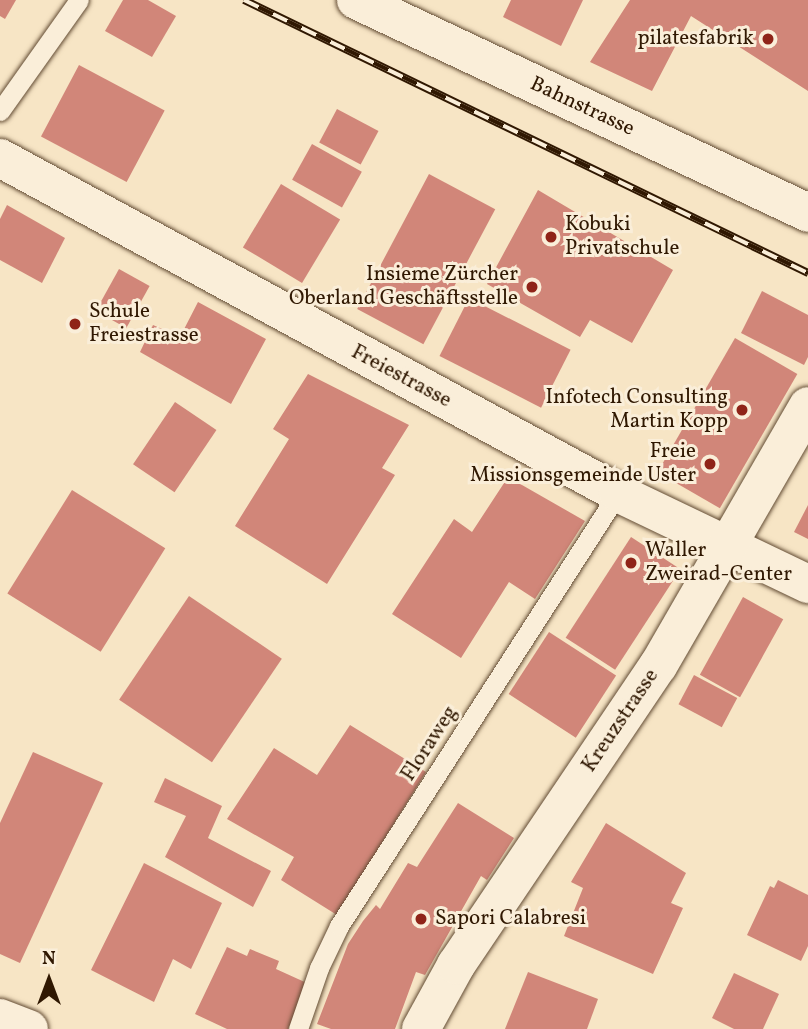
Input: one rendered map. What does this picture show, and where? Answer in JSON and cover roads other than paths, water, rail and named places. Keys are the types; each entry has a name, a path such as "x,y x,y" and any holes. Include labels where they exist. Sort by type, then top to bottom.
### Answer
{"street":[{"name":"Bahnstrasse","path":"356,0 808,213"},
{"name":"Freiestrasse","path":"0,158 618,493 808,584"},
{"name":"Kreuzstrasse","path":"421,1029 456,965 658,666 724,546 808,407"},
{"path":"0,1018 29,1029"}],"lane":[{"path":"0,111 79,0"},
{"name":"Floraweg","path":"298,1029 319,968 340,926 618,493"}],"railway":[{"path":"244,0 808,273"}],"place":[{"name":"pilatesfabrik","path":"768,39"},
{"name":"Kobuki Privatschule","path":"551,237"},
{"name":"Insieme Zürcher Oberland Geschäftsstelle","path":"532,287"},
{"name":"Schule Freiestrasse","path":"75,324"},
{"name":"Infotech Consulting Martin Kopp","path":"742,410"},
{"name":"Freie Missionsgemeinde Uster","path":"710,464"},
{"name":"Waller Zweirad-Center","path":"631,563"},
{"name":"Sapori Calabresi","path":"421,919"}]}
